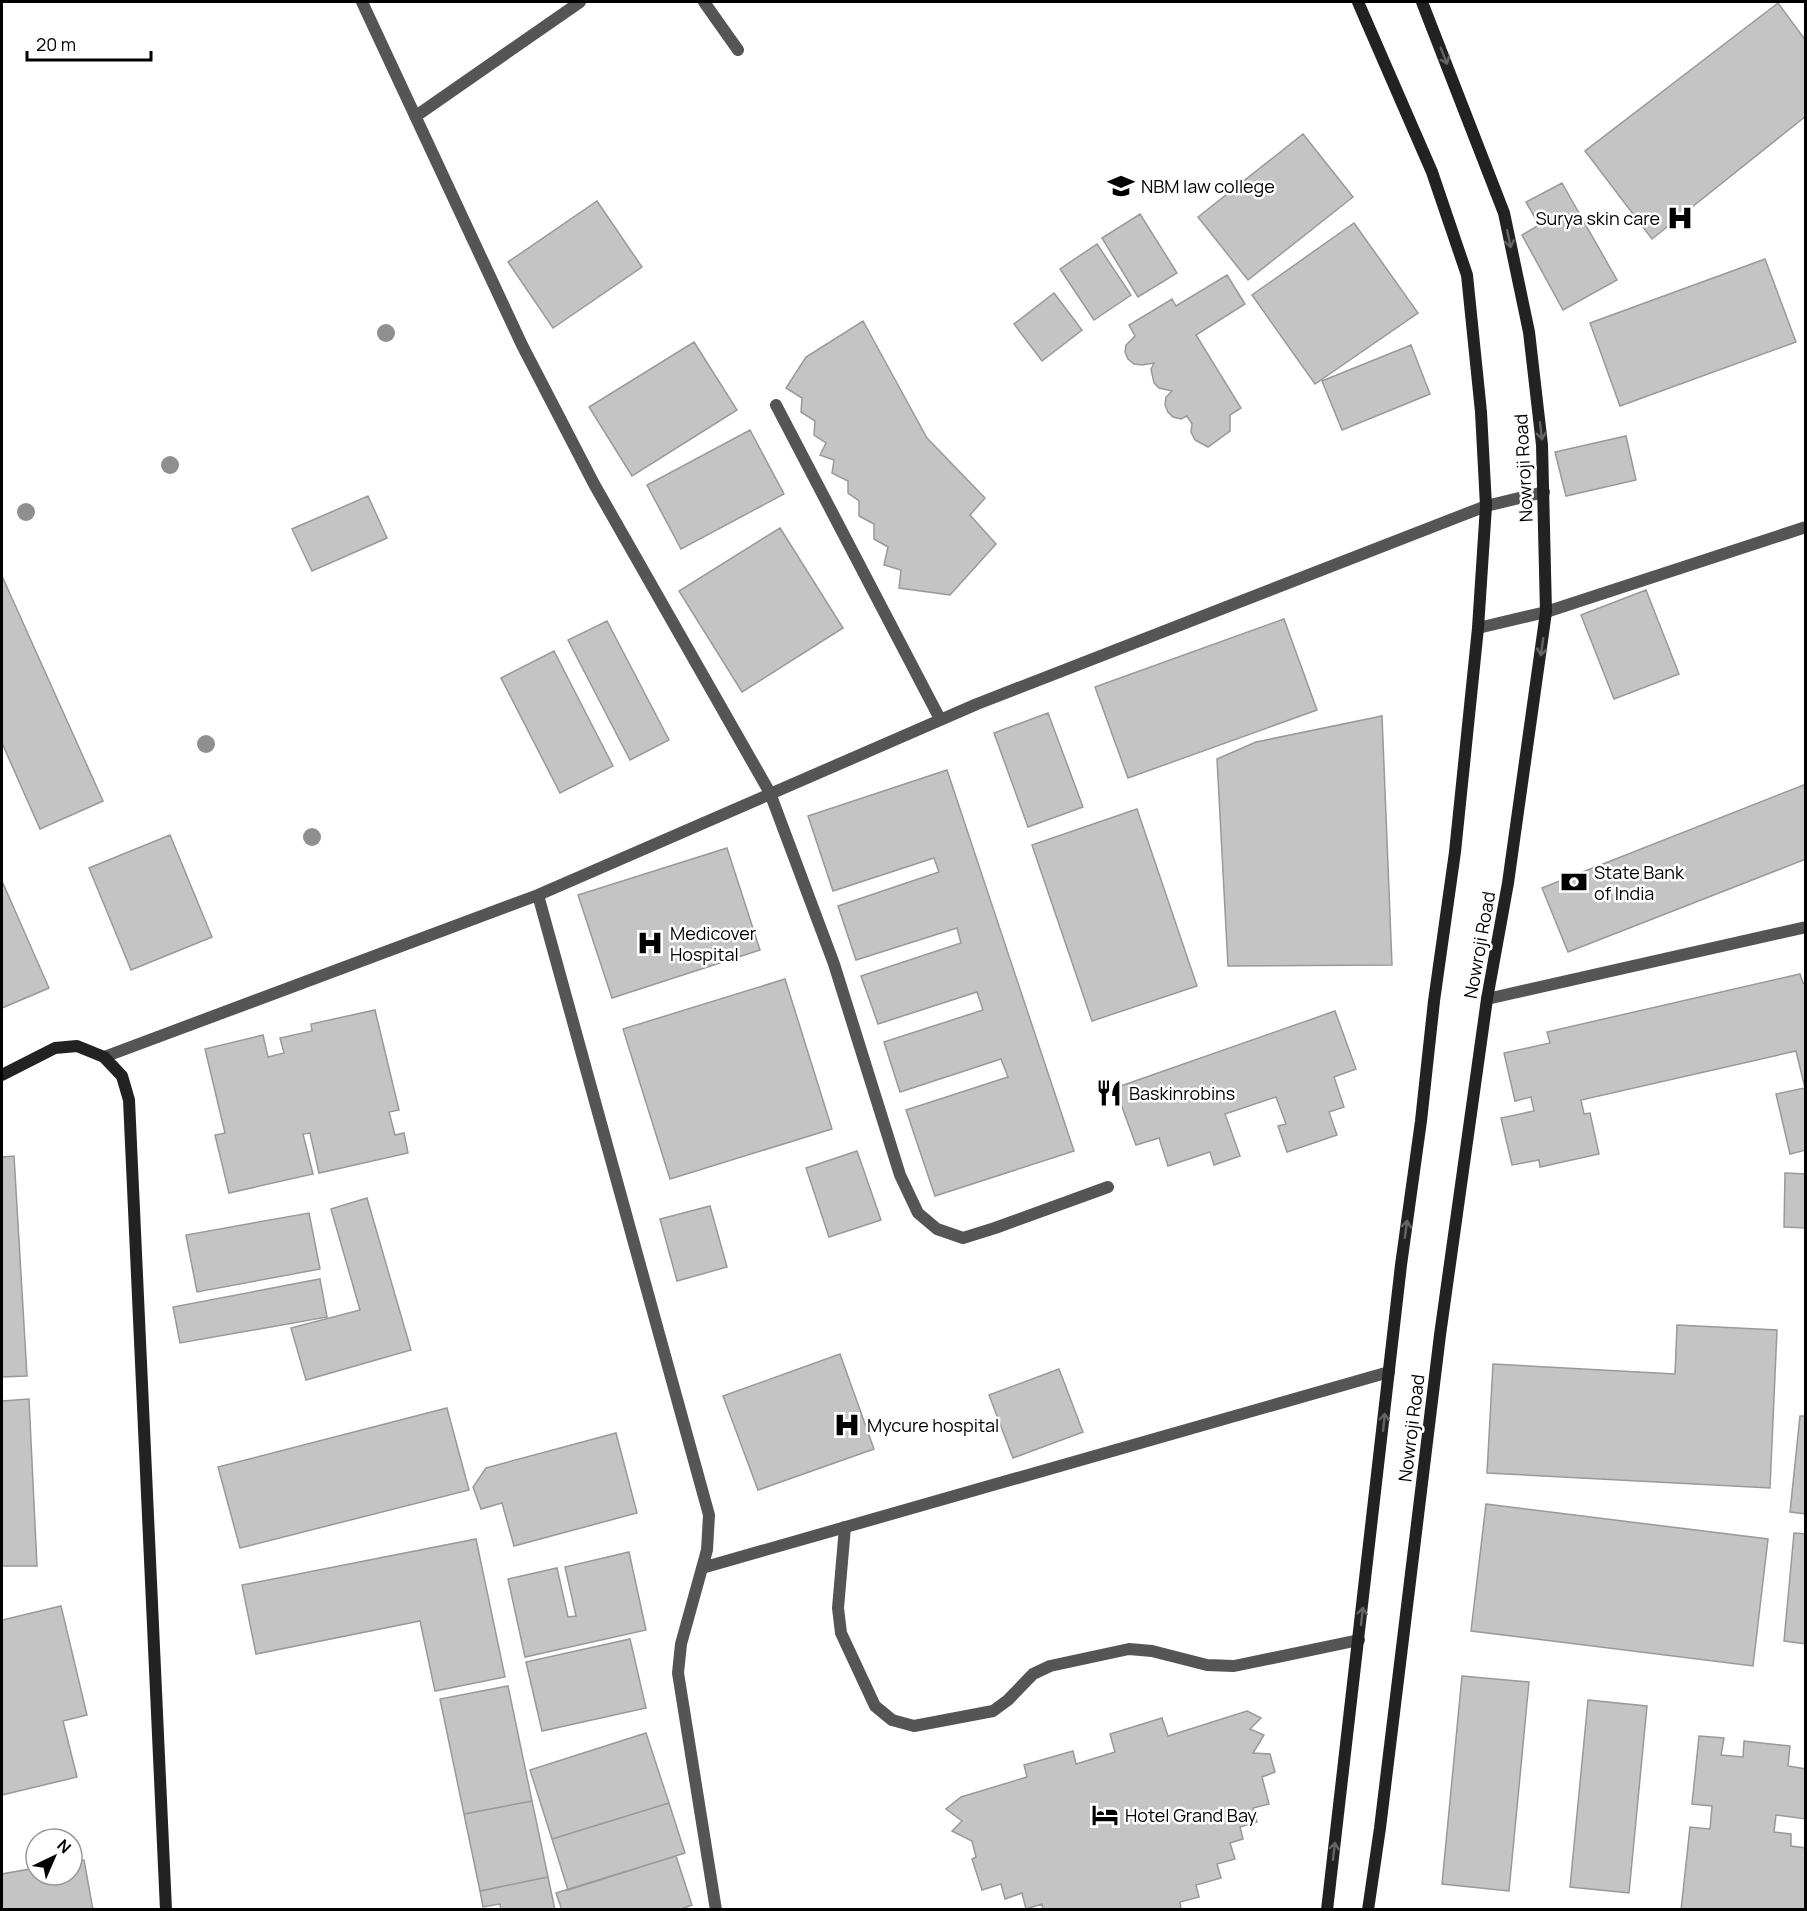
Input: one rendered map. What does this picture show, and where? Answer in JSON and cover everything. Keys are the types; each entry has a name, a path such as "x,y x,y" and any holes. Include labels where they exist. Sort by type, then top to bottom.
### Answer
{"street":[{"path":"362,2 522,345 594,484 770,793 834,964 900,1175 918,1213 937,1229 963,1238 1108,1187"},
{"path":"416,116 580,2"},
{"path":"704,2 738,50"},
{"name":"Nowroji Road","path":"1327,1910 1389,1372 1434,1001 1455,852 1478,628 1486,506 1481,412 1467,275 1432,172 1358,2"},
{"name":"Nowroji Road","path":"1368,1910 1383,1805 1440,1335 1487,999 1510,871 1546,612 1542,445 1529,332 1504,213 1422,2"},
{"path":"776,405 940,719"},
{"path":"104,1057 538,895 940,719 1486,506 1544,492"},
{"path":"1478,628 1546,612 1806,527"},
{"path":"538,895 709,1515 707,1550 681,1644 678,1673 716,1910"},
{"path":"1487,999 1806,927"},
{"path":"2,1074 56,1048 77,1046 104,1057 122,1076 129,1100 166,1910"},
{"path":"702,1568 1389,1372"},
{"path":"845,1527 838,1608 841,1633 875,1706 892,1720 914,1725 993,1711 1008,1700 1033,1674 1050,1665 1129,1649 1152,1651 1208,1665 1234,1666 1359,1640"}],"building":[{"path":"1778,3 1806,41 1806,116 1652,239 1585,151"},
{"path":"1303,134 1353,197 1248,280 1198,217"},
{"path":"1562,183 1617,280 1563,310 1522,235 1539,225 1526,202"},
{"path":"597,201 642,267 553,328 508,262"},
{"path":"1140,214 1177,273 1138,297 1102,238"},
{"path":"1354,223 1418,313 1315,384 1252,295"},
{"path":"1097,244 1131,295 1094,320 1060,269"},
{"path":"1765,259 1796,342 1620,406 1590,323"},
{"path":"1227,275 1245,304 1196,335 1241,408 1230,415 1230,431 1208,447 1195,440 1191,432 1192,424 1187,416 1181,419 1173,417 1168,412 1165,405 1166,397 1172,391 1159,388 1154,383 1151,369 1154,363 1134,364 1125,352 1126,345 1135,336 1129,325 1172,299 1176,306"},
{"path":"1054,293 1082,330 1042,361 1014,324"},
{"path":"863,321 927,438 985,498 970,515 996,544 950,595 899,588 901,570 884,565 888,547 874,539 874,524 859,516 859,501 848,493 848,481 832,473 834,460 820,455 826,443 814,435 815,421 801,412 802,398 786,388 806,357"},
{"path":"694,342 737,410 632,476 589,407"},
{"path":"1411,345 1430,394 1342,430 1322,381"},
{"path":"750,430 784,494 681,549 647,485"},
{"path":"1626,436 1636,480 1566,496 1555,452"},
{"path":"368,496 387,538 312,571 292,529"},
{"path":"780,528 843,628 742,692 679,591"},
{"path":"2,576 103,801 40,829 2,743"},
{"path":"1646,590 1679,674 1614,699 1581,615"},
{"path":"1284,619 1317,710 1128,778 1095,687"},
{"path":"607,621 669,740 630,760 568,640"},
{"path":"554,651 613,766 560,793 501,678"},
{"path":"1048,713 1083,807 1028,827 994,733"},
{"path":"1382,716 1392,965 1228,966 1217,759 1256,742"},
{"path":"947,770 1074,1151 935,1196 906,1110 1008,1077 1001,1059 900,1092 884,1042 983,1010 977,992 878,1024 861,976 961,943 957,928 856,960 838,906 939,872 934,858 833,891 808,816"},
{"path":"1806,784 1806,859 1568,952 1542,888"},
{"path":"1137,809 1197,986 1092,1021 1032,845"},
{"path":"170,835 212,937 131,970 89,868"},
{"path":"727,848 760,950 612,998 578,895"},
{"path":"2,881 49,988 2,1008"},
{"path":"1800,974 1803,983 1806,982 1806,1150 1790,1154 1776,1094 1805,1088 1796,1051 1581,1100 1584,1114 1590,1113 1599,1154 1540,1167 1539,1160 1512,1165 1501,1118 1534,1111 1531,1097 1515,1101 1504,1053 1550,1043 1547,1032"},
{"path":"785,979 832,1129 670,1179 623,1029"},
{"path":"375,1010 399,1110 389,1112 395,1135 404,1133 408,1153 319,1173 310,1133 303,1134 313,1174 229,1193 215,1135 225,1133 205,1049 263,1035 268,1057 284,1053 280,1038 312,1031 311,1024"},
{"path":"1335,1011 1356,1069 1334,1077 1344,1107 1329,1112 1337,1135 1287,1152 1278,1126 1286,1124 1276,1097 1225,1114 1240,1156 1214,1165 1210,1152 1168,1166 1159,1138 1136,1145 1115,1088"},
{"path":"857,1151 881,1220 829,1237 806,1168"},
{"path":"14,1156 27,1376 2,1377 2,1157"},
{"path":"1785,1173 1806,1174 1806,1228 1784,1227"},
{"path":"367,1198 411,1350 306,1380 291,1328 360,1310 331,1209"},
{"path":"710,1206 727,1267 677,1281 660,1219"},
{"path":"309,1213 320,1269 197,1292 186,1235"},
{"path":"320,1279 327,1317 180,1343 173,1307"},
{"path":"1677,1325 1777,1330 1770,1488 1487,1473 1493,1364 1675,1374"},
{"path":"840,1354 874,1449 758,1490 723,1396"},
{"path":"1059,1369 1083,1432 1013,1458 989,1395"},
{"path":"29,1399 37,1566 2,1566 2,1401"},
{"path":"447,1408 469,1490 240,1548 218,1467"},
{"path":"1800,1416 1806,1416 1806,1514 1790,1512"},
{"path":"616,1433 637,1513 514,1546 502,1503 481,1509 473,1487 486,1468"},
{"path":"1486,1504 1768,1539 1753,1666 1471,1631"},
{"path":"1794,1533 1806,1534 1806,1644 1784,1641"},
{"path":"476,1539 505,1677 435,1691 420,1621 256,1654 242,1585"},
{"path":"629,1552 646,1630 525,1657 508,1579 557,1568 568,1617 576,1616 565,1567"},
{"path":"61,1606 87,1715 63,1721 77,1777 2,1795 2,1620"},
{"path":"630,1639 646,1708 542,1731 526,1662"},
{"path":"1462,1676 1529,1682 1509,1891 1442,1884"},
{"path":"508,1686 532,1801 464,1814 440,1699"},
{"path":"1588,1700 1647,1706 1629,1893 1570,1887"},
{"name":"Hotel Grand Bay","path":"1247,1711 1261,1718 1250,1729 1264,1735 1253,1753 1270,1754 1275,1772 1262,1777 1269,1804 1253,1808 1257,1822 1240,1827 1243,1839 1230,1843 1235,1859 1217,1864 1221,1878 1196,1885 1199,1897 1180,1902 1181,1908 1176,1910 1043,1910 1042,1904 1026,1909 1022,1893 1005,1899 1001,1884 982,1890 972,1859 976,1857 972,1841 952,1831 962,1821 946,1809 961,1797 1027,1777 1024,1765 1073,1751 1076,1764 1115,1752 1110,1734 1162,1718 1168,1736"},
{"path":"646,1733 669,1803 552,1839 530,1770"},
{"path":"1699,1736 1724,1738 1721,1755 1743,1757 1744,1741 1790,1746 1788,1766 1806,1769 1806,1819 1776,1815 1774,1832 1791,1834 1791,1846 1806,1848 1806,1910 1681,1910 1690,1827 1710,1829 1712,1806 1692,1804"},
{"path":"532,1801 548,1877 480,1891 464,1814"},
{"path":"669,1803 685,1853 568,1890 552,1839"},
{"path":"676,1856 692,1905 679,1910 562,1910 556,1893"},
{"path":"84,1860 93,1910 2,1910 2,1874 24,1870 24,1887 84,1887"},
{"path":"548,1877 555,1910 501,1910 500,1904 483,1907 480,1891"}],"place":[{"name":"NBM law college","path":"1121,186"},
{"name":"Surya skin care","path":"1680,218"},
{"name":"State Bank of India","path":"1574,882"},
{"name":"Medicover Hospital","path":"650,943"},
{"name":"Baskinrobins","path":"1109,1093"},
{"name":"Mycure hospital","path":"847,1425"},
{"name":"Hotel Grand Bay","path":"1105,1815"}]}
